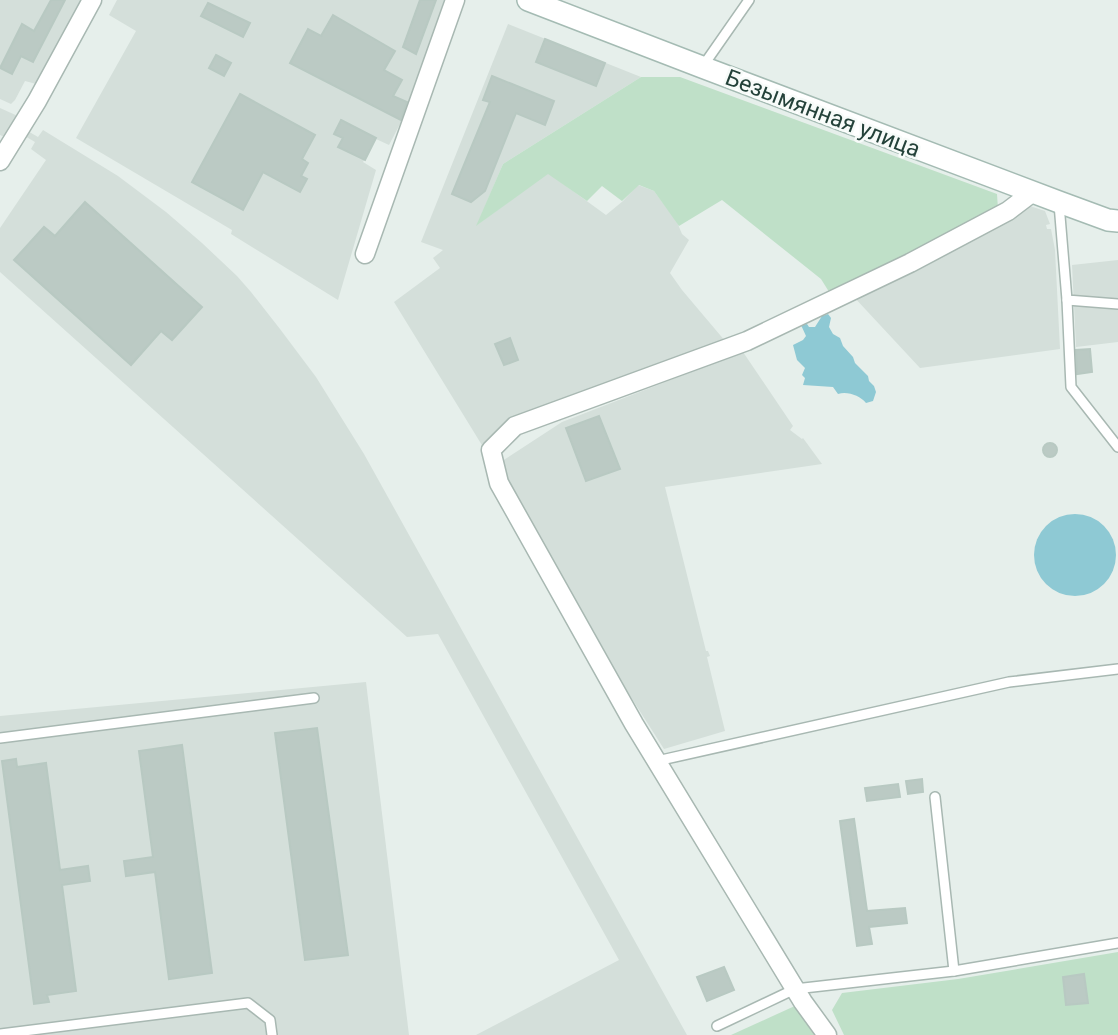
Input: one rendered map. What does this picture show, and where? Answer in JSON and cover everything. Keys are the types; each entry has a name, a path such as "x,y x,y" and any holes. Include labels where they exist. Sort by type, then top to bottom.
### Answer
{"main road":[{"name":"Безымянная улица","path":"528,0 1059,202 1108,220 1118,221"}],"street":[{"path":"2,155 37,101 92,0"},
{"path":"365,254 455,0"},
{"path":"827,1035 795,989 634,724 499,482 491,450 515,426 760,335 910,263 1008,211 1033,192"}],"lane":[{"path":"702,68 749,0"},
{"path":"1059,202 1071,387 1118,447"},
{"path":"1067,300 1118,303"},
{"path":"657,761 1009,682 1118,669"},
{"path":"0,738 314,698"},
{"path":"935,797 954,971"},
{"path":"717,1026 795,989 954,971 1118,943"},
{"path":"0,1034 248,1003 270,1020 272,1035"}],"shaded area":[{"path":"0,0 86,0 40,85 25,81 11,104 0,99"},
{"path":"117,0 444,0 410,105 389,145 376,139 363,162 376,170 338,300 231,234 232,230 76,138 136,31 109,15"},
{"path":"508,24 641,77 503,164 477,225 548,173 606,215 638,185 654,191 677,222 682,234 689,240 670,273 731,348 528,425 488,455 394,302 440,268 433,258 443,250 421,242"},
{"path":"0,108 20,117 26,130 38,137 43,130 118,176 166,212 237,276 316,377 364,454 687,1035 476,1035 619,960 438,634 407,637 0,272 0,228 46,160 31,149 35,142 23,135 7,138 0,135"},
{"path":"1027,205 1045,211 1050,224 1046,225 1047,229 1051,229 1055,250 1060,349 920,368 853,296"},
{"path":"1118,260 1118,342 1076,347 1072,265"},
{"path":"743,352 793,426 790,430 803,438 822,464 665,487 706,651 710,656 707,657 725,731 664,749 558,583 496,465 562,422"},
{"path":"366,682 409,1035 0,1035 0,716"}],"green space":[{"path":"641,77 680,77 997,194 998,209 831,295 821,279 722,200 679,226 654,191 639,185 622,201 602,186 587,201 548,174 476,226 503,164"},
{"path":"1118,952 1118,1035 844,1035 832,1010 842,993 958,979"},
{"path":"797,1005 815,1035 731,1035"}],"water":[{"path":"828,314 831,318 829,327 833,334 840,338 855,363 874,386 876,392 873,401 866,403 854,395 838,394 833,387 803,385 805,378 802,375 805,368 797,360 793,345 806,336 801,325 815,327 822,316"},
{"path":"1067,514 1083,514 1098,521 1109,532 1116,547 1113,571 1104,584 1083,596 1067,596 1052,589 1041,578 1034,563 1034,547 1041,532 1052,521"}],"building":[{"path":"51,0 65,0 33,62 21,56 12,74 0,68 22,24 34,31"},
{"path":"420,0 436,0 416,54 403,47"},
{"path":"208,3 250,23 243,37 201,16"},
{"path":"333,15 395,51 384,70 402,80 393,96 407,102 401,120 290,63 308,29 321,36"},
{"path":"545,39 605,63 596,86 536,62"},
{"path":"216,55 231,63 224,76 209,68"},
{"path":"492,76 554,101 545,125 516,113 485,191 471,202 452,194 490,102 483,100"},
{"path":"240,94 315,135 302,159 308,163 301,176 307,179 300,192 263,172 243,210 192,182"},
{"path":"341,120 376,138 365,160 338,147 343,138 334,134"},
{"path":"85,202 202,307 172,340 161,331 131,365 14,260 44,227 55,236"},
{"path":"510,338 518,360 504,365 495,344"},
{"path":"1090,349 1092,372 1077,374 1076,350"},
{"path":"599,416 620,469 586,481 566,428"},
{"path":"1047,443 1053,443 1057,450 1053,457 1047,457 1043,453 1043,447"},
{"path":"317,728 348,955 305,960 275,733"},
{"path":"182,745 212,973 169,979 155,872 126,876 124,861 153,857 139,751"},
{"path":"16,759 17,767 46,763 60,870 88,866 90,881 62,885 76,991 47,995 49,1002 34,1004 2,761"},
{"path":"922,779 923,792 908,794 906,781"},
{"path":"898,784 900,797 867,801 865,788"},
{"path":"854,819 867,911 905,908 907,923 869,927 872,944 857,946 840,821"},
{"path":"724,967 734,990 707,1001 697,977"},
{"path":"1084,974 1088,1003 1066,1005 1063,977"}]}
